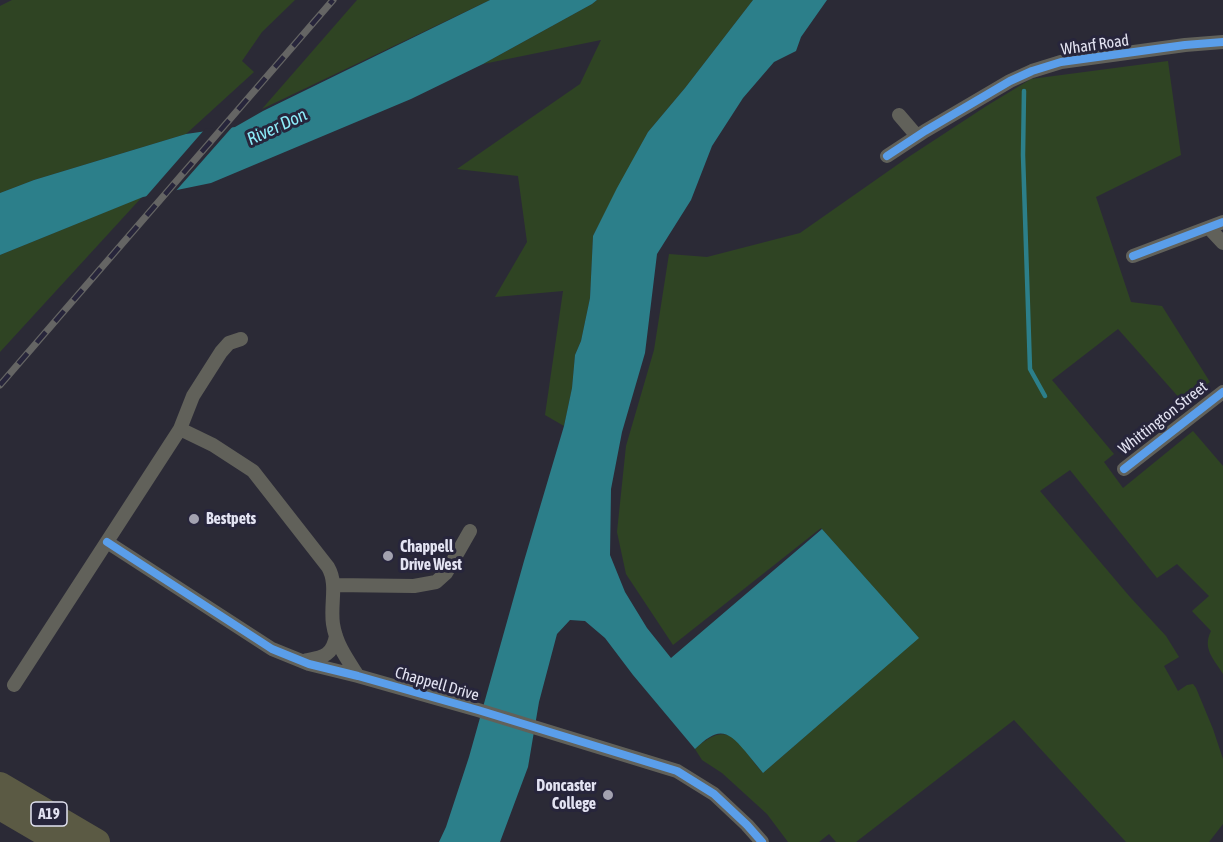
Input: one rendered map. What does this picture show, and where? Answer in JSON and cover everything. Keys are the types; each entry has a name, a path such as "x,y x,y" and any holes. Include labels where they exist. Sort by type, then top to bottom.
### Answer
{"highway":[{"name":"A19","path":"0,785 97,842"},
{"name":"A19","path":"0,807 60,842"}],"street":[{"name":"Wharf Road","path":"887,156 1010,81 1032,71 1061,62 1223,42"},
{"path":"899,115 917,136"},
{"path":"1133,256 1223,222"},
{"path":"1209,228 1223,243"},
{"path":"14,685 180,429 193,396 221,352 230,343 241,339"},
{"name":"Whittington Street","path":"1124,469 1223,392"},
{"path":"180,429 213,445 253,471 328,567 332,574 332,615 336,636 340,648 358,676"},
{"path":"333,585 414,586 436,582 446,573 470,531"},
{"name":"Chappell Drive","path":"107,542 272,649 303,662 477,710 677,771 714,794 762,842"},
{"path":"303,662 329,653 336,636"}],"green space":[{"path":"12,0 295,0 262,32 242,61 254,72 186,134 34,180 0,193 0,6"},
{"path":"357,0 490,0 262,109"},
{"path":"597,0 753,0 648,132 593,236 590,298 581,341 575,355 572,388 564,426 545,415 563,291 495,297 527,242 518,176 457,169 580,84 601,40 483,64"},
{"path":"1168,61 1181,155 1096,197 1131,302 1162,306 1210,382 1182,401 1118,329 1052,380 1114,454 1104,462 1123,488 1193,431 1223,466 1223,674 1208,649 1211,631 1192,611 1209,596 1177,564 1157,578 1070,470 1040,491 1166,636 1179,657 1164,666 1178,691 1193,684 1213,729 1223,759 1223,824 1209,842 1126,842 1014,720 856,842 836,842 829,834 819,842 788,842 767,814 722,773 702,760 695,749 708,739 726,735 734,738 741,745 763,773 918,638 821,528 673,645 626,574 617,532 626,446 654,350 669,254 707,257 800,233 907,158 1031,79"},
{"path":"142,197 0,352 0,255"}],"water":[{"name":"River Don","path":"490,0 597,0 483,64 411,99 211,183 143,197 0,255 0,193 34,180 186,134 235,127 263,111"},
{"path":"753,0 827,0 801,37 796,51 774,62 743,98 712,146 691,200 657,254 645,353 622,432 611,489 610,555 625,592 647,628 671,658 822,529 919,638 763,773 738,743 727,735 715,734 695,749 605,638 585,621 570,620 557,634 539,702 528,767 500,842 439,842 469,757 564,426 572,388 575,355 581,341 590,298 593,236 648,132"}],"pier":[{"path":"234,125 174,193 143,200 205,129"}],"waterway":[{"path":"1024,91 1023,155 1030,369 1045,396"}],"railway":[{"path":"0,385 333,0"}],"cycle path":[{"path":"887,156 1010,81 1032,71 1061,62 1223,42"},
{"path":"1133,256 1223,222"},
{"path":"1124,469 1223,392"},
{"path":"107,542 272,649 309,664 478,710 677,771 714,794 762,842"}],"place":[{"name":"Bestpets","path":"194,519"},
{"name":"Chappell Drive West","path":"388,556"},
{"name":"Doncaster College","path":"608,795"}]}
